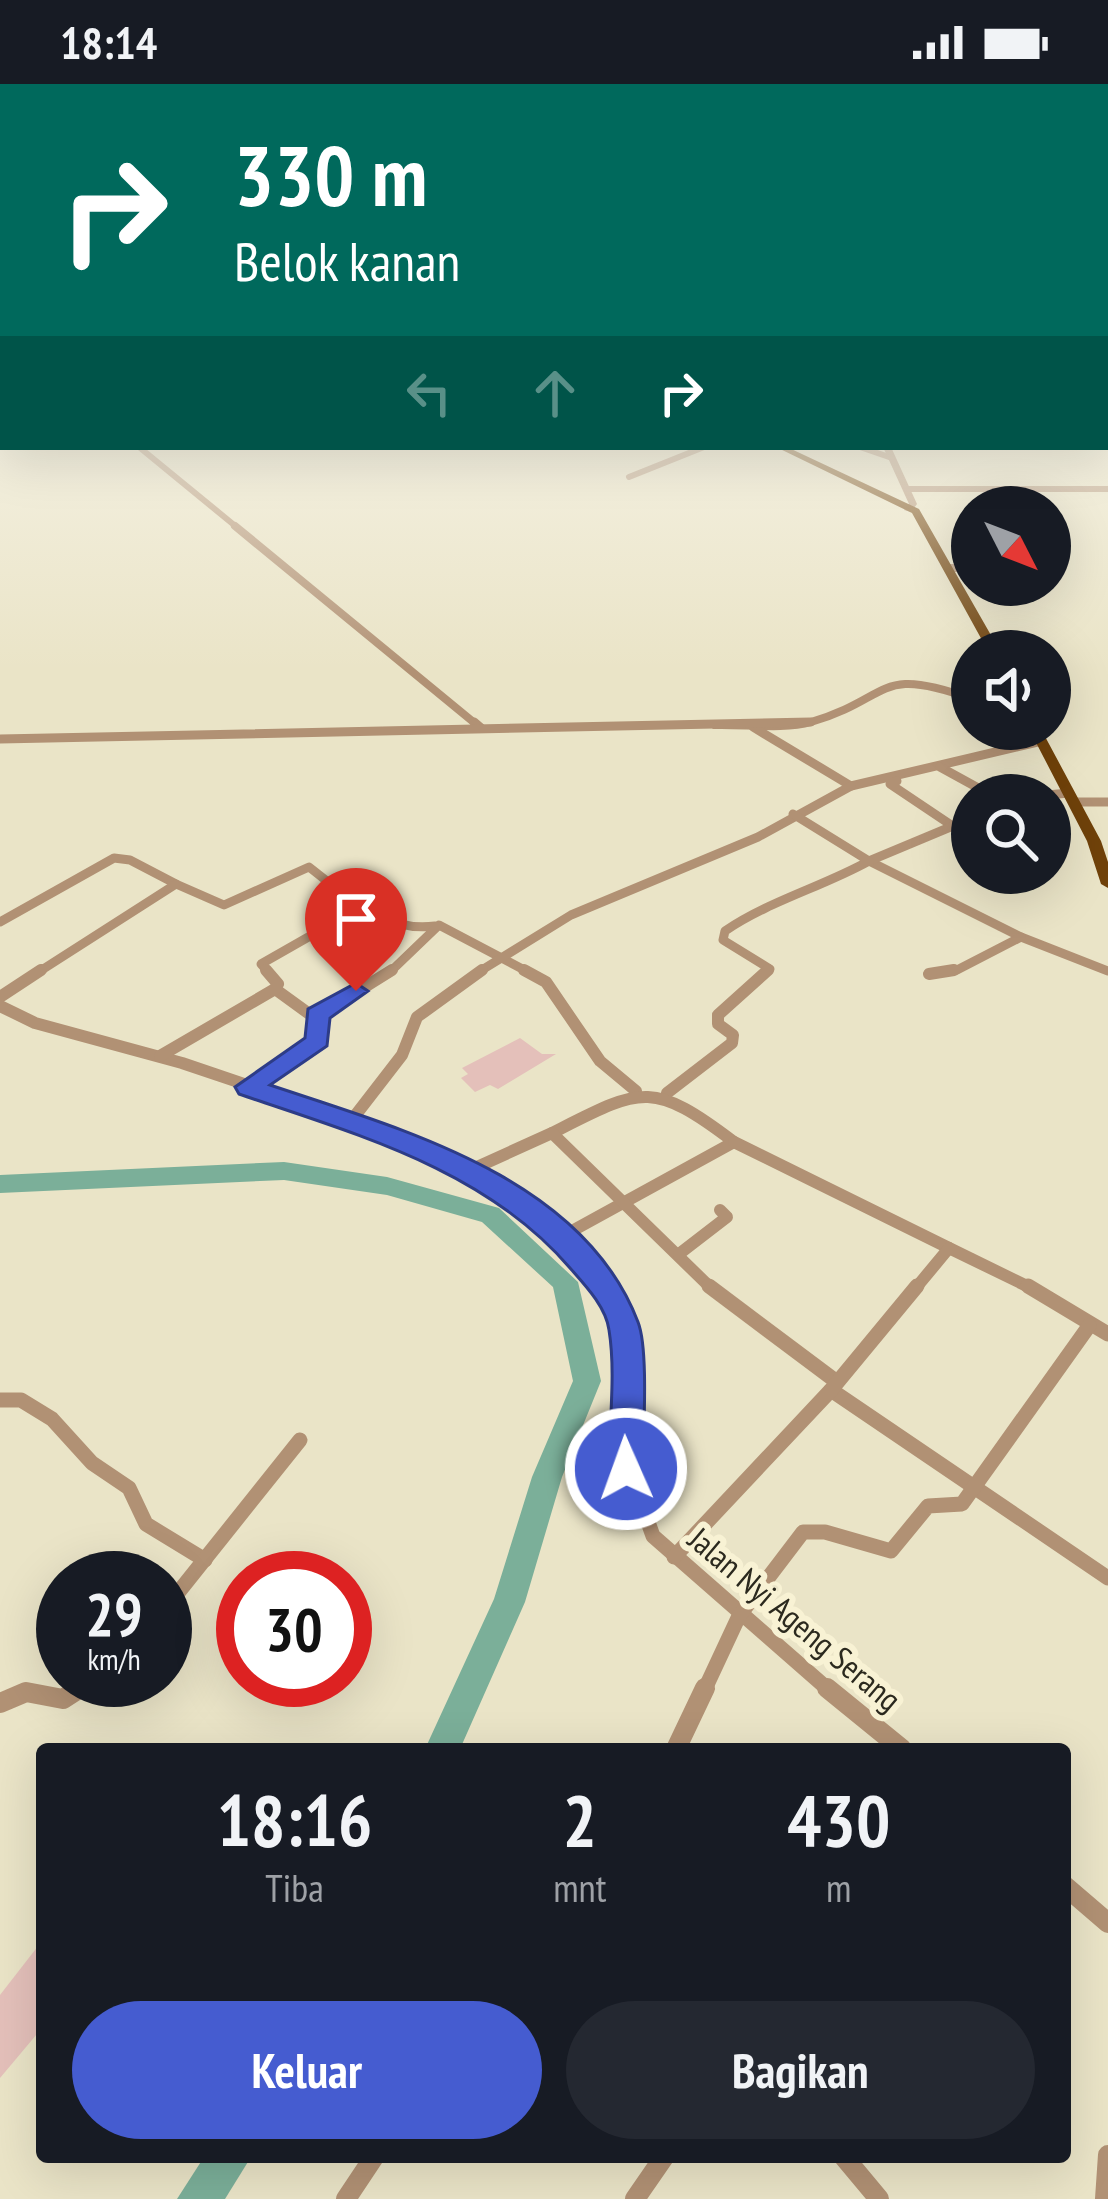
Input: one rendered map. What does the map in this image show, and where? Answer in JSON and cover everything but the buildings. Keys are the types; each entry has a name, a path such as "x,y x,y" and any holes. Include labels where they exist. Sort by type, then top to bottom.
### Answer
{"highway":[{"path":"840,473 905,501 951,566"},
{"path":"1046,750 1108,884"}],"street":[{"path":"170,473 482,729"},
{"path":"629,477 640,473"},
{"path":"896,473 905,501 1108,489"},
{"path":"0,739 752,726 816,722 897,682 925,682 951,691"},
{"path":"752,726 851,786"},
{"path":"351,1121 402,1055 424,1008 571,915 758,837 851,786 983,750"},
{"path":"951,824 890,784 945,766 958,774"},
{"path":"1072,798 1108,802"},
{"path":"793,814 869,860 1021,937 1108,971"},
{"path":"667,1093 732,1042 733,1034 718,1024 718,1015 770,969 723,940 724,931 751,913 818,889 869,860 951,825"},
{"path":"0,922 114,858 130,860 224,905 309,867 361,907 394,925 447,927 546,982 599,1061 636,1091"},
{"path":"0,1001 176,884"},
{"path":"160,1056 275,989 278,984 261,964 361,907"},
{"path":"315,1018 388,974 435,926"},
{"path":"929,974 957,970 1021,937"},
{"path":"248,1087 318,1040 315,1018 275,989"},
{"name":"Jalan Nyi Ageng Serang","path":"0,1001 34,1023 160,1056 424,1147 522,1204 561,1237 601,1282 625,1326 626,1469 653,1536 740,1616 895,1743"},
{"path":"466,1172 636,1091 667,1093 734,1142 1002,1270 1108,1334"},
{"path":"552,1133 721,1298 834,1386 1108,1578"},
{"path":"561,1237 734,1142"},
{"path":"680,1254 722,1226 727,1217 720,1210"},
{"path":"674,1556 834,1386 950,1247"},
{"path":"679,1743 740,1616 802,1532 815,1528 869,1549 891,1551 928,1506 957,1506 1089,1325"},
{"path":"0,1400 21,1400 52,1419 92,1462 129,1488 146,1523 205,1560"},
{"path":"192,1576 300,1441"},
{"path":"0,1703 26,1691 36,1693"},
{"path":"1071,1891 1108,1923"},
{"path":"1106,2199 1108,2155"},
{"path":"346,2199 370,2163"},
{"path":"635,2199 660,2163"},
{"path":"849,2163 878,2199"}],"shaded area":[{"path":"520,1038 542,1054 556,1054 498,1089 490,1085 475,1092 461,1078 468,1074 462,1068"},
{"path":"36,1949 36,2035 0,2078 0,1995"}],"waterway":[{"path":"0,1184 284,1171 387,1186 490,1215 565,1282 587,1381 547,1477 509,1602 445,1743"},
{"path":"198,2199 225,2163"}],"route":[{"path":"356,991 317,1014 318,1040 313,1045 248,1087 424,1147 522,1204 582,1258 625,1326 628,1360 622,1450 626,1469"}]}
